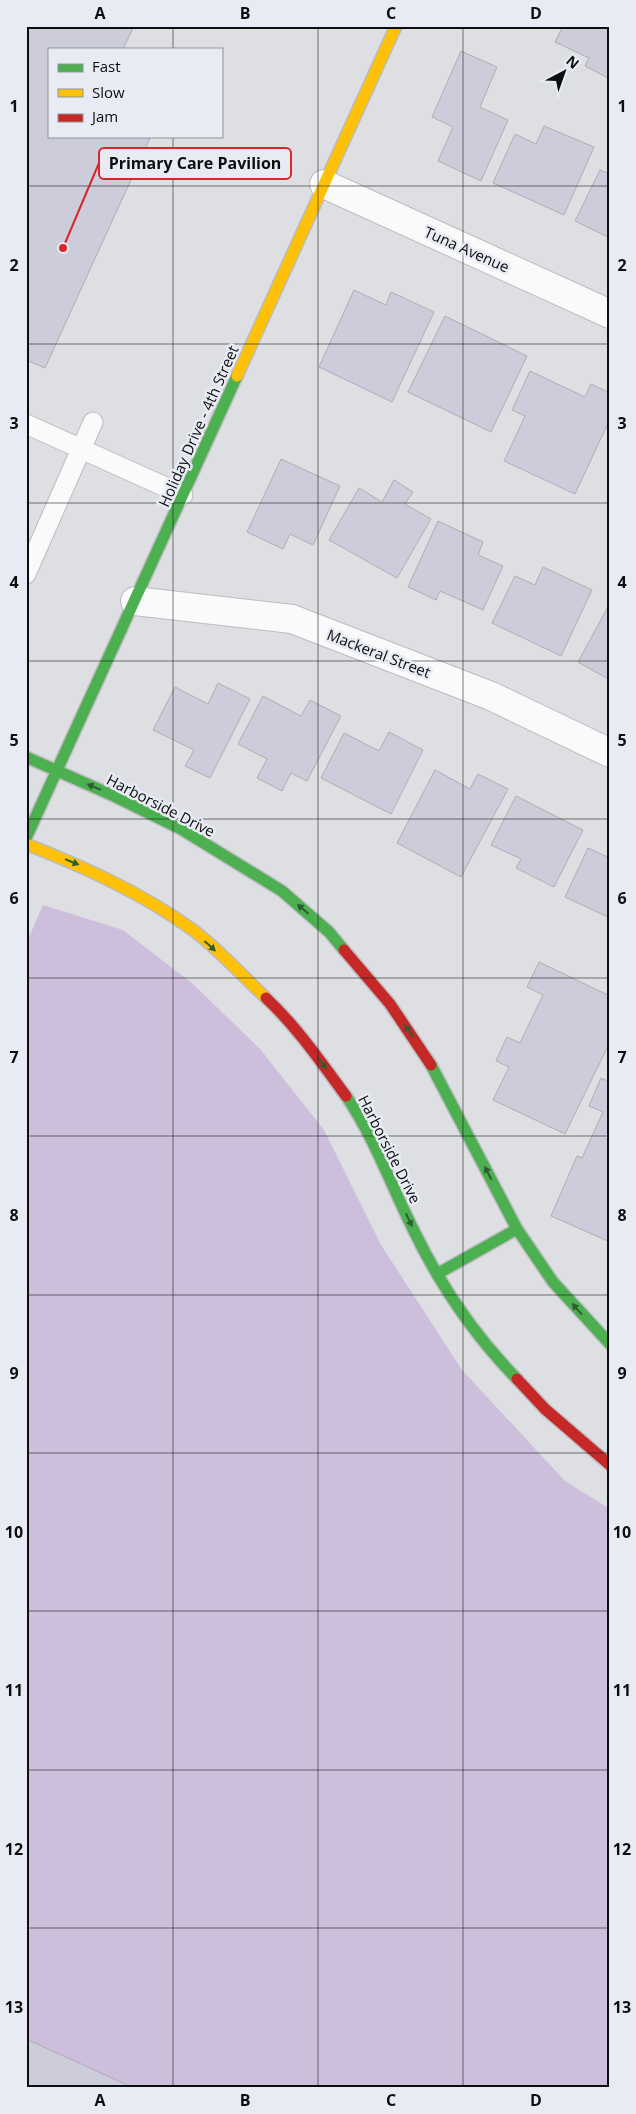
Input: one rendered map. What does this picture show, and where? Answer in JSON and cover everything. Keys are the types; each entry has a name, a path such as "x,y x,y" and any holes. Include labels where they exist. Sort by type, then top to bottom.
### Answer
{"main road":[{"name":"Holiday Drive - 4th Street","path":"26,838 396,26"},
{"name":"Harborside Drive","path":"26,757 114,796 181,829 282,891 329,932 390,1004 422,1050 448,1095 517,1228 553,1282 610,1344"},
{"name":"Harborside Drive","path":"26,844 84,867 194,931 281,1012 312,1049 360,1118 413,1230 456,1304 501,1363 545,1409 610,1465"},
{"path":"437,1274 517,1228"}],"street":[{"name":"Tuna Avenue","path":"324,184 610,314"},
{"name":"Mackeral Street","path":"135,601 292,619 491,696 610,753"}],"lane":[{"path":"26,574 93,422"},
{"path":"26,424 183,495"}],"shaded area":[{"path":"43,905 123,930 193,984 260,1049 324,1130 381,1245 462,1370 565,1481 610,1509 610,2088 26,2088 26,944"}],"building":[{"path":"26,26 134,26 123,48 48,48 48,138 150,138 45,368 26,360"},
{"path":"563,26 604,26 610,29 610,79 585,66 589,58 555,42"},
{"path":"461,51 497,67 480,107 508,120 481,181 438,161 453,127 432,117"},
{"path":"544,126 594,147 564,215 493,183 515,134 536,144"},
{"path":"600,170 610,174 610,238 575,221"},
{"path":"354,290 386,305 391,292 434,312 392,402 319,367"},
{"path":"445,316 527,356 491,432 408,392"},
{"path":"530,371 585,397 591,384 610,393 610,419 575,494 504,461 525,416 512,410"},
{"path":"281,459 340,486 313,545 290,534 283,549 247,532"},
{"path":"394,480 413,492 405,504 431,519 397,578 329,540 359,488 382,502"},
{"path":"438,521 483,542 478,555 503,566 483,610 440,591 436,600 408,587"},
{"path":"543,567 592,590 561,656 492,623 515,576 535,585"},
{"path":"610,603 610,680 578,662"},
{"path":"218,683 250,699 210,778 185,766 194,750 153,730 175,687 208,704"},
{"path":"263,696 301,716 310,700 341,716 307,781 291,773 282,791 257,778 267,759 238,744"},
{"path":"389,732 423,750 391,814 321,778 344,733 379,751"},
{"path":"435,770 470,789 478,774 508,789 461,877 397,843"},
{"path":"516,796 583,830 554,887 516,868 521,859 491,845"},
{"path":"588,848 610,858 610,918 565,897"},
{"path":"539,962 610,996 610,1042 565,1134 493,1100 509,1067 496,1061 507,1037 520,1043 543,995 527,987"},
{"path":"601,1078 610,1082 610,1242 551,1216 577,1156 582,1158 603,1112 589,1106"},
{"path":"26,2039 134,2088 26,2088"}],"traffic: fast":[{"path":"26,838 237,376"},
{"path":"26,757 114,796 181,829 282,891 329,932 344,950"},
{"path":"431,1065 517,1229 553,1282 610,1344"},
{"path":"346,1096 374,1144 413,1229 446,1289 472,1327 517,1379"},
{"path":"437,1274 517,1229"}],"traffic: slow":[{"path":"237,376 396,26"},
{"path":"26,844 112,882 154,904 193,930 211,945 266,998"}],"traffic: jam":[{"path":"344,950 390,1004 431,1065"},
{"path":"266,998 298,1033 346,1096"},
{"path":"517,1379 545,1409 610,1465"}],"place":[{"name":"Primary Care Pavilion","path":"63,248"}]}
